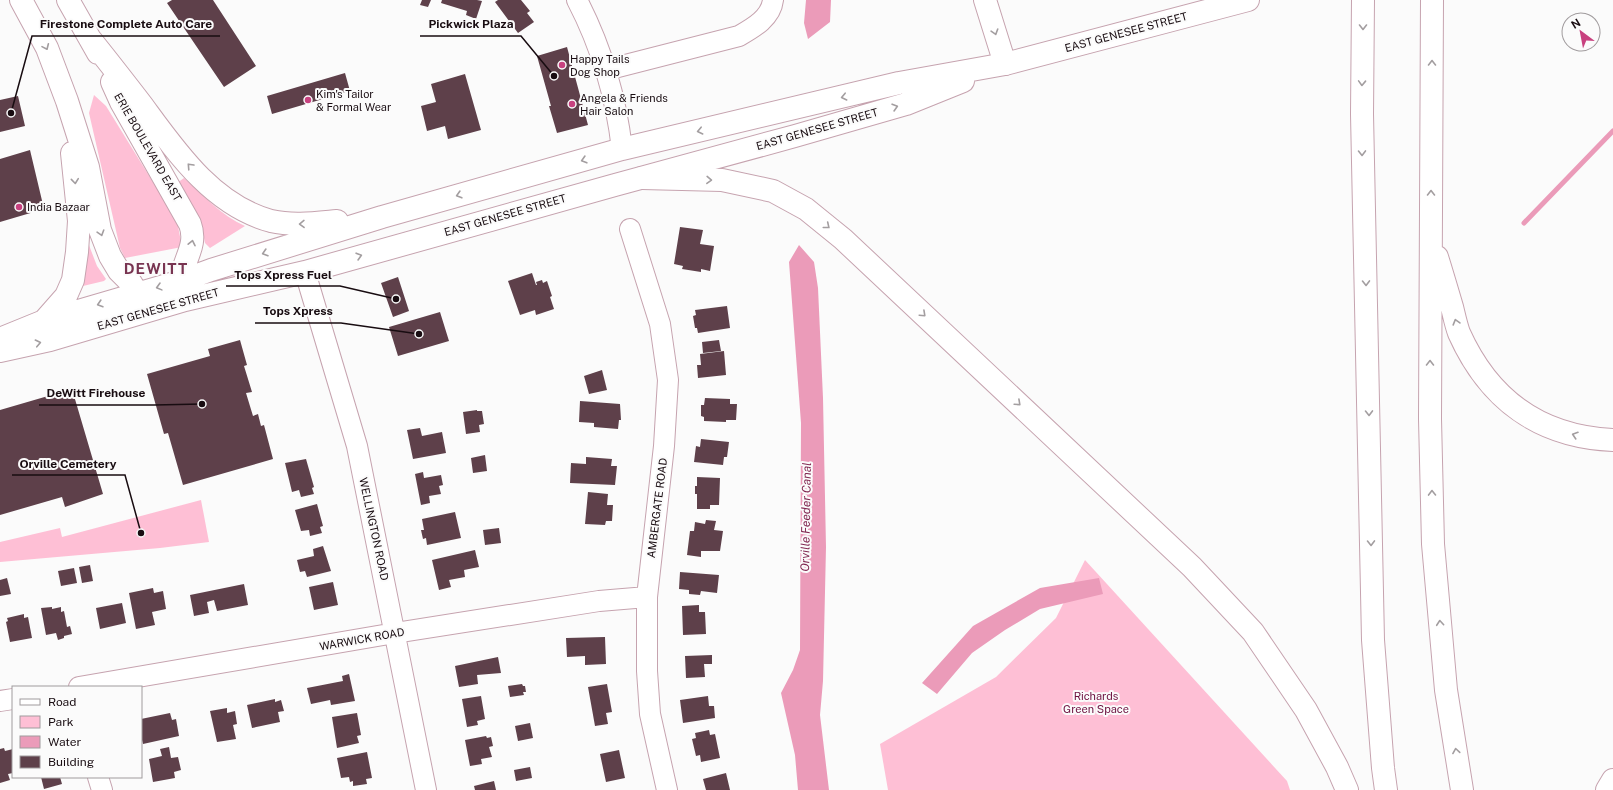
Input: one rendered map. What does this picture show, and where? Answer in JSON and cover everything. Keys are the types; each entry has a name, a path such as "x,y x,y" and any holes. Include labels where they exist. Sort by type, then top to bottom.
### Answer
{"main road":[{"path":"21,0 47,48 67,100 88,167 100,230 106,247 115,265 131,283 140,303"},
{"name":"ERIE BOULEVARD EAST","path":"68,0 91,40 121,102 190,224 193,232 193,240 183,290"},
{"path":"985,0 1005,64"},
{"name":"EAST GENESEE STREET","path":"183,290 211,270 382,217 622,149 899,83 1005,64 1248,0"},
{"path":"1364,0 1362,114 1373,640 1386,790"},
{"path":"1432,0 1430,419 1433,544 1446,690 1462,790"},
{"path":"91,40 175,150 193,170 219,193 245,211 270,220 301,225 382,217"},
{"name":"EAST GENESEE STREET","path":"0,351 50,340 140,303 183,290 305,272 906,104 1005,64"},
{"path":"44,321 66,296 73,280 77,252 79,221 67,100"},
{"path":"615,185 622,149"},
{"path":"642,178 722,180 773,191 806,209 844,239 1192,567 1248,627 1306,710 1338,767 1347,790"},
{"path":"1430,232 1458,332 1473,362 1497,393 1525,415 1541,424 1586,438 1613,440"},
{"name":"EAST GENESEE STREET","path":"0,339 44,321 140,303"},
{"path":"1607,790 1613,780"}],"street":[{"path":"577,0 606,70 613,95 622,149"},
{"path":"606,70 739,36 756,27 773,7 773,0"},
{"name":"AMBERGATE ROAD","path":"630,229 660,324 668,380 664,446 647,597 647,671 650,714 667,790"},
{"name":"WELLINGTON ROAD","path":"305,272 357,446 426,790"},
{"name":"WARWICK ROAD","path":"86,686 395,633 599,601 647,597"},
{"path":"0,701 12,699"},
{"path":"98,778 102,790"}],"green space":[{"path":"94,95 106,106 177,221 182,247 125,258 120,248 89,113"},
{"path":"184,178 228,217 245,226 210,248 205,243 202,228 177,183"},
{"path":"87,240 97,266 106,279 104,281 83,286 78,285"},
{"path":"201,500 209,542 160,548 0,562 0,542 60,528 62,537"},
{"name":"Richards Green Space","path":"1085,560 1287,781 1290,790 888,790 880,744 996,677 1056,618"}],"water":[{"path":"806,0 831,0 830,22 808,39 804,23"},
{"name":"Orville Feeder Canal","path":"799,245 814,262 818,288 823,398 826,547 823,681 820,715 829,790 798,790 795,755 781,693 793,670 800,650 801,423 789,262"},
{"path":"1099,578 1103,594 1040,609 1005,630 972,653 937,694 922,683 973,626 1040,588"}],"building":[{"path":"172,0 213,0 256,66 224,87 167,3"},
{"path":"422,0 431,0 428,7 420,5"},
{"path":"442,0 482,1 476,19 466,15 467,11 441,3"},
{"path":"498,0 521,0 530,11 527,13 534,22 518,33 495,2"},
{"path":"567,47 588,125 557,133 537,56"},
{"path":"345,73 350,91 272,114 267,96"},
{"path":"465,74 481,130 448,139 445,126 427,131 421,106 436,102 431,84"},
{"path":"18,96 25,126 0,132 0,100"},
{"path":"30,150 44,209 0,222 0,159"},
{"path":"680,227 703,230 700,244 714,246 710,271 701,269 701,272 682,269 683,266 674,264"},
{"path":"532,273 536,285 536,282 542,280 543,283 547,281 552,296 550,297 554,309 536,315 535,310 520,315 508,281"},
{"path":"398,277 409,311 393,317 381,283"},
{"path":"727,306 730,328 698,333 697,328 695,328 693,316 696,315 695,310"},
{"path":"440,312 449,341 398,356 389,327"},
{"path":"240,340 247,365 244,366 252,392 246,393 253,416 258,414 261,426 264,425 273,459 183,485 168,433 164,434 147,374 210,356 208,349"},
{"path":"719,340 721,351 703,353 702,342"},
{"path":"724,351 726,375 698,378 697,365 701,365 700,354"},
{"path":"602,370 607,390 589,394 584,376"},
{"path":"72,389 103,494 65,507 62,497 0,515 0,410"},
{"path":"705,398 730,399 730,404 737,404 736,420 726,420 726,422 704,421 704,417 701,416 701,405 704,405"},
{"path":"580,401 620,404 621,420 619,420 618,429 594,427 594,423 579,422"},
{"path":"477,410 482,411 484,424 479,425 480,432 466,434 463,412"},
{"path":"420,428 422,436 442,432 446,453 413,459 407,430"},
{"path":"701,439 729,442 727,457 724,457 723,465 694,462 696,446 700,447"},
{"path":"485,455 487,471 473,473 471,458"},
{"path":"586,457 612,459 611,466 617,466 615,485 570,483 571,463 586,464"},
{"path":"306,459 314,487 312,488 314,494 301,497 299,490 292,492 285,463"},
{"path":"423,472 424,478 441,475 443,485 439,486 441,494 429,496 430,503 421,505 415,474"},
{"path":"697,477 720,478 719,505 710,505 710,509 697,509 697,494 695,494 695,486 697,486"},
{"path":"588,492 608,494 607,505 613,505 612,521 606,521 605,525 585,524"},
{"path":"317,504 323,526 320,527 322,533 310,536 309,530 301,531 295,510"},
{"path":"455,512 461,538 427,545 426,538 423,539 421,530 424,530 422,519"},
{"path":"706,520 716,521 714,530 723,531 720,551 701,551 701,557 687,555 690,531 694,531 695,522 705,524"},
{"path":"499,528 501,543 485,545 483,530"},
{"path":"323,546 331,571 307,577 305,571 300,572 297,560 314,556 313,549"},
{"path":"475,550 479,567 464,570 465,577 449,580 451,587 439,590 432,560"},
{"path":"90,565 93,581 82,583 79,567"},
{"path":"74,568 77,583 61,586 58,571"},
{"path":"680,572 719,575 717,593 701,591 700,595 689,594 689,590 679,589"},
{"path":"7,578 11,594 0,596 0,580"},
{"path":"333,582 338,605 314,610 309,587"},
{"path":"244,584 248,605 217,611 214,600 207,602 209,613 194,616 190,595"},
{"path":"153,588 154,593 163,591 166,609 152,612 155,625 136,629 129,593"},
{"path":"122,603 126,623 100,629 96,608"},
{"path":"699,605 699,612 705,612 706,634 683,635 682,606"},
{"path":"52,607 52,609 61,607 61,612 64,611 67,627 70,626 72,634 64,636 64,638 58,640 56,633 46,635 41,608"},
{"path":"24,614 24,618 28,617 32,638 10,642 6,622 8,621 7,618"},
{"path":"605,637 606,664 585,665 585,656 567,657 566,638"},
{"path":"712,655 712,664 704,664 705,677 686,678 685,656"},
{"path":"498,657 501,673 477,675 478,684 459,687 455,666"},
{"path":"349,674 355,701 331,705 330,700 311,704 307,688 343,681 342,676"},
{"path":"522,684 525,686 526,692 523,692 524,695 510,697 508,686"},
{"path":"607,684 612,712 606,713 608,724 595,726 588,687"},
{"path":"481,696 485,719 477,721 478,725 467,727 462,699"},
{"path":"708,696 709,706 714,706 715,718 683,723 680,700"},
{"path":"275,699 275,702 281,700 284,711 278,712 280,722 252,728 247,705"},
{"path":"227,708 227,713 235,711 237,724 233,725 236,739 217,742 210,711"},
{"path":"170,713 172,720 176,719 179,736 143,744 142,719"},
{"path":"357,713 361,735 357,736 359,743 337,748 332,717"},
{"path":"530,723 533,738 518,741 515,726"},
{"path":"709,730 710,735 715,734 720,758 701,762 700,755 696,756 692,739 696,738 695,733"},
{"path":"486,736 487,738 491,737 493,746 489,747 492,757 481,759 482,764 470,766 465,740"},
{"path":"169,747 171,758 178,757 181,770 174,772 175,778 153,782 149,759 162,756 160,749"},
{"path":"4,748 5,751 12,749 12,773 8,774 10,780 0,783 0,749"},
{"path":"619,750 625,778 606,782 600,754"},
{"path":"367,752 372,778 366,779 367,784 353,786 353,781 350,782 349,777 341,778 337,758"},
{"path":"530,767 532,778 516,781 514,770"},
{"path":"726,773 730,790 706,790 703,779"},
{"path":"41,778 60,778 62,784 44,789"},
{"path":"494,781 496,790 475,790 474,786"}],"waterway":[{"path":"1524,223 1613,131"}],"place":[{"name":"Happy Tails Dog Shop","path":"562,65"},
{"name":"Pickwick Plaza","path":"554,76"},
{"name":"Kim's Tailor & Formal Wear","path":"308,100"},
{"name":"Angela & Friends Hair Salon","path":"572,104"},
{"name":"Firestone Complete Auto Care","path":"11,113"},
{"name":"India Bazaar","path":"19,207"},
{"name":"Tops Xpress Fuel","path":"396,299"},
{"name":"Tops Xpress","path":"419,334"},
{"name":"DeWitt Firehouse","path":"202,404"},
{"name":"Orville Cemetery","path":"141,533"}],"district":[{"name":"DEWITT","path":"156,268"}]}
